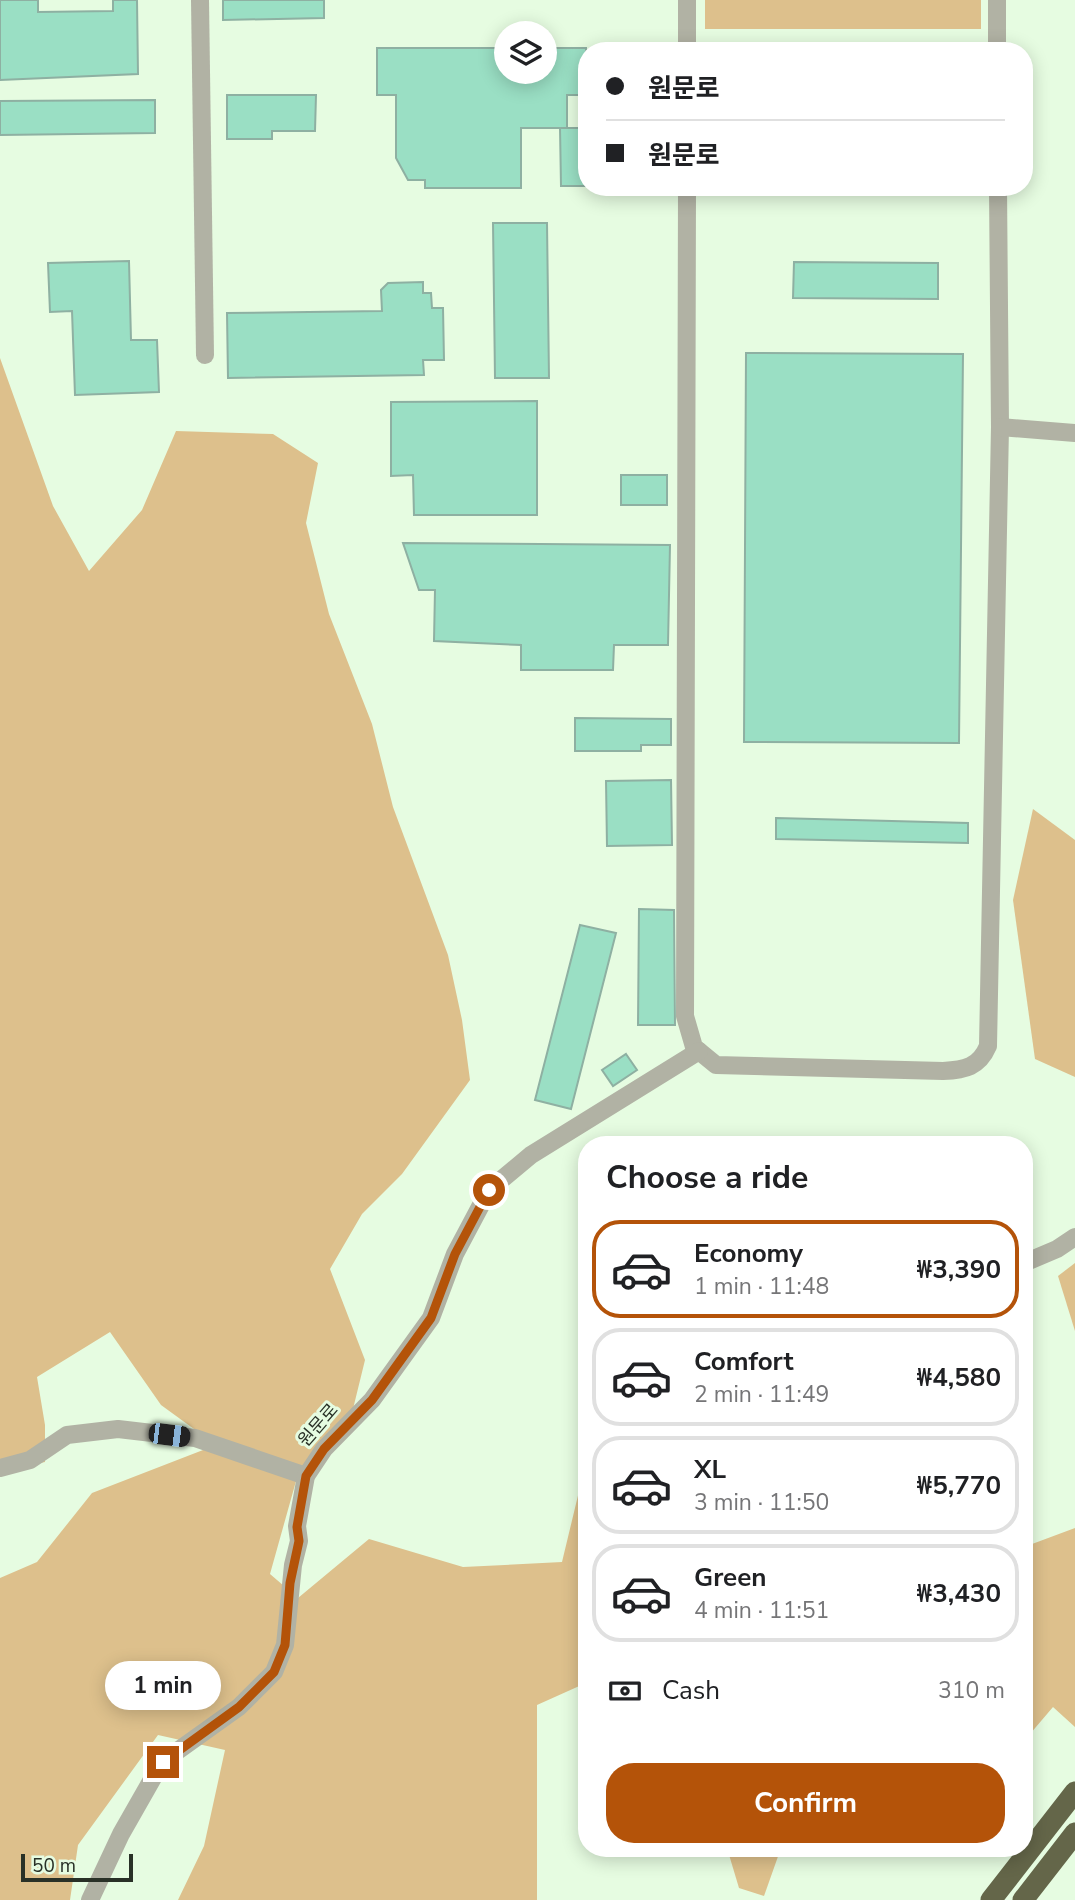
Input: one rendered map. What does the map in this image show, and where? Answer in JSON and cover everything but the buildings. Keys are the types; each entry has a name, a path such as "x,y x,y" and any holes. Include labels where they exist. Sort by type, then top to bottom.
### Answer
{"highway":[{"path":"1033,1845 1075,1792"},
{"path":"1023,1900 1075,1833"},
{"path":"990,1900 1024,1857"}],"street":[{"path":"200,0 205,355"},
{"path":"687,0 687,42"},
{"path":"997,0 997,42"},
{"path":"687,196 685,1016 694,1047 716,1065 943,1071 973,1066 983,1057 988,1046 1000,427 998,196"},
{"path":"1000,427 1075,433"},
{"name":"원문로","path":"90,1900 121,1833 163,1762 239,1707 274,1672 285,1645 290,1583 299,1541 297,1527 306,1476 324,1449 372,1400 431,1318 455,1254 489,1190 531,1155 699,1051"},
{"path":"1033,1258 1075,1237"},
{"path":"0,1468 30,1460 66,1435 118,1429 195,1438 306,1476"}],"shaded area":[{"path":"705,0 981,0 981,29 705,29"},
{"path":"0,358 53,506 89,571 142,510 176,431 273,434 318,463 306,523 329,614 372,724 393,807 448,955 462,1020 470,1080 402,1174 362,1214 330,1269 365,1360 353,1409 298,1474 270,1574 298,1598 369,1539 463,1567 562,1562 578,1495 578,1687 537,1705 537,1900 178,1900 204,1846 225,1750 158,1735 78,1845 70,1900 0,1900 0,1578 37,1562 92,1493 216,1445 161,1405 110,1332 37,1377 45,1425 45,1462 0,1472"},
{"path":"1033,809 1075,840 1075,1077 1035,1059 1013,900"},
{"path":"1075,1263 1075,1331 1058,1276"},
{"path":"1075,1528 1075,1727 1053,1707 1033,1730 1033,1544"},
{"path":"730,1857 778,1857 764,1896 739,1888"}],"route":[{"path":"163,1762 239,1707 274,1672 285,1645 290,1583 299,1541 297,1527 306,1476 324,1449 372,1400 393,1366 431,1318 455,1254 489,1190"}]}
